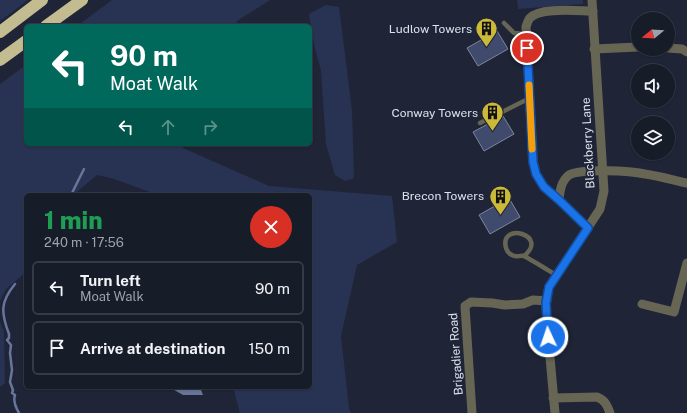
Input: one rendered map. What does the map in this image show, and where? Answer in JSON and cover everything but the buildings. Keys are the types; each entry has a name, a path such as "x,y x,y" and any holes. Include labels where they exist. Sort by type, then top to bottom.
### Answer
{"highway":[{"path":"0,32 42,0"},
{"path":"49,24 82,0"},
{"path":"0,60 24,42"}],"street":[{"name":"Blackberry Lane","path":"554,413 546,301 549,287 600,209 604,191 592,0"},
{"path":"588,228 544,187 536,174 533,162 526,27 530,18 546,11 593,11"},
{"path":"594,50 631,47"},
{"path":"675,48 682,49 687,52"},
{"path":"559,200 560,188 564,181 576,172 603,171 645,174 687,183"},
{"path":"642,304 674,312 687,263"},
{"name":"Brigadier Road","path":"472,413 465,306 471,302 505,305 523,304 533,300 546,301"},
{"path":"553,398 597,396 603,399 610,413"}],"lane":[{"path":"504,23 514,33 526,34"},
{"path":"480,123 530,98"},
{"path":"524,256 528,253 530,247 529,238 518,232 512,234 507,239 506,243 507,250 510,254 515,257 524,256 556,275"}],"shaded area":[{"path":"0,0 28,0 0,21"},
{"path":"112,0 270,0 237,21 236,24 80,24"},
{"path":"517,0 583,0 583,4 518,9"},
{"path":"326,5 339,7 352,111 354,178 345,181 335,175 326,144 321,71 314,44 312,24 311,24 309,14"},
{"path":"24,66 24,146 184,146 183,148 269,186 392,196 397,242 357,265 341,336 349,409 351,413 240,413 234,389 312,389 312,193 152,193 114,179 97,175 75,193 24,193 24,274 6,289 0,301 0,84"},
{"path":"0,322 4,331 5,383 0,387"},
{"path":"172,389 201,389 203,395 183,395"}],"waterway":[{"path":"72,193 84,169"},
{"path":"15,284 4,302 3,314 9,334 9,338 7,340 11,345 10,353 12,370 10,382 13,390 12,393 15,395 15,404 19,413"}],"slow traffic":[{"path":"529,85 532,149"}],"place":[{"name":"Ludlow Towers","path":"487,48"},
{"name":"Conway Towers","path":"493,132"},
{"name":"Brecon Towers","path":"500,216"}],"route":[{"path":"527,48 533,162 536,174 544,187 588,228 549,287 546,303 548,337"}]}
